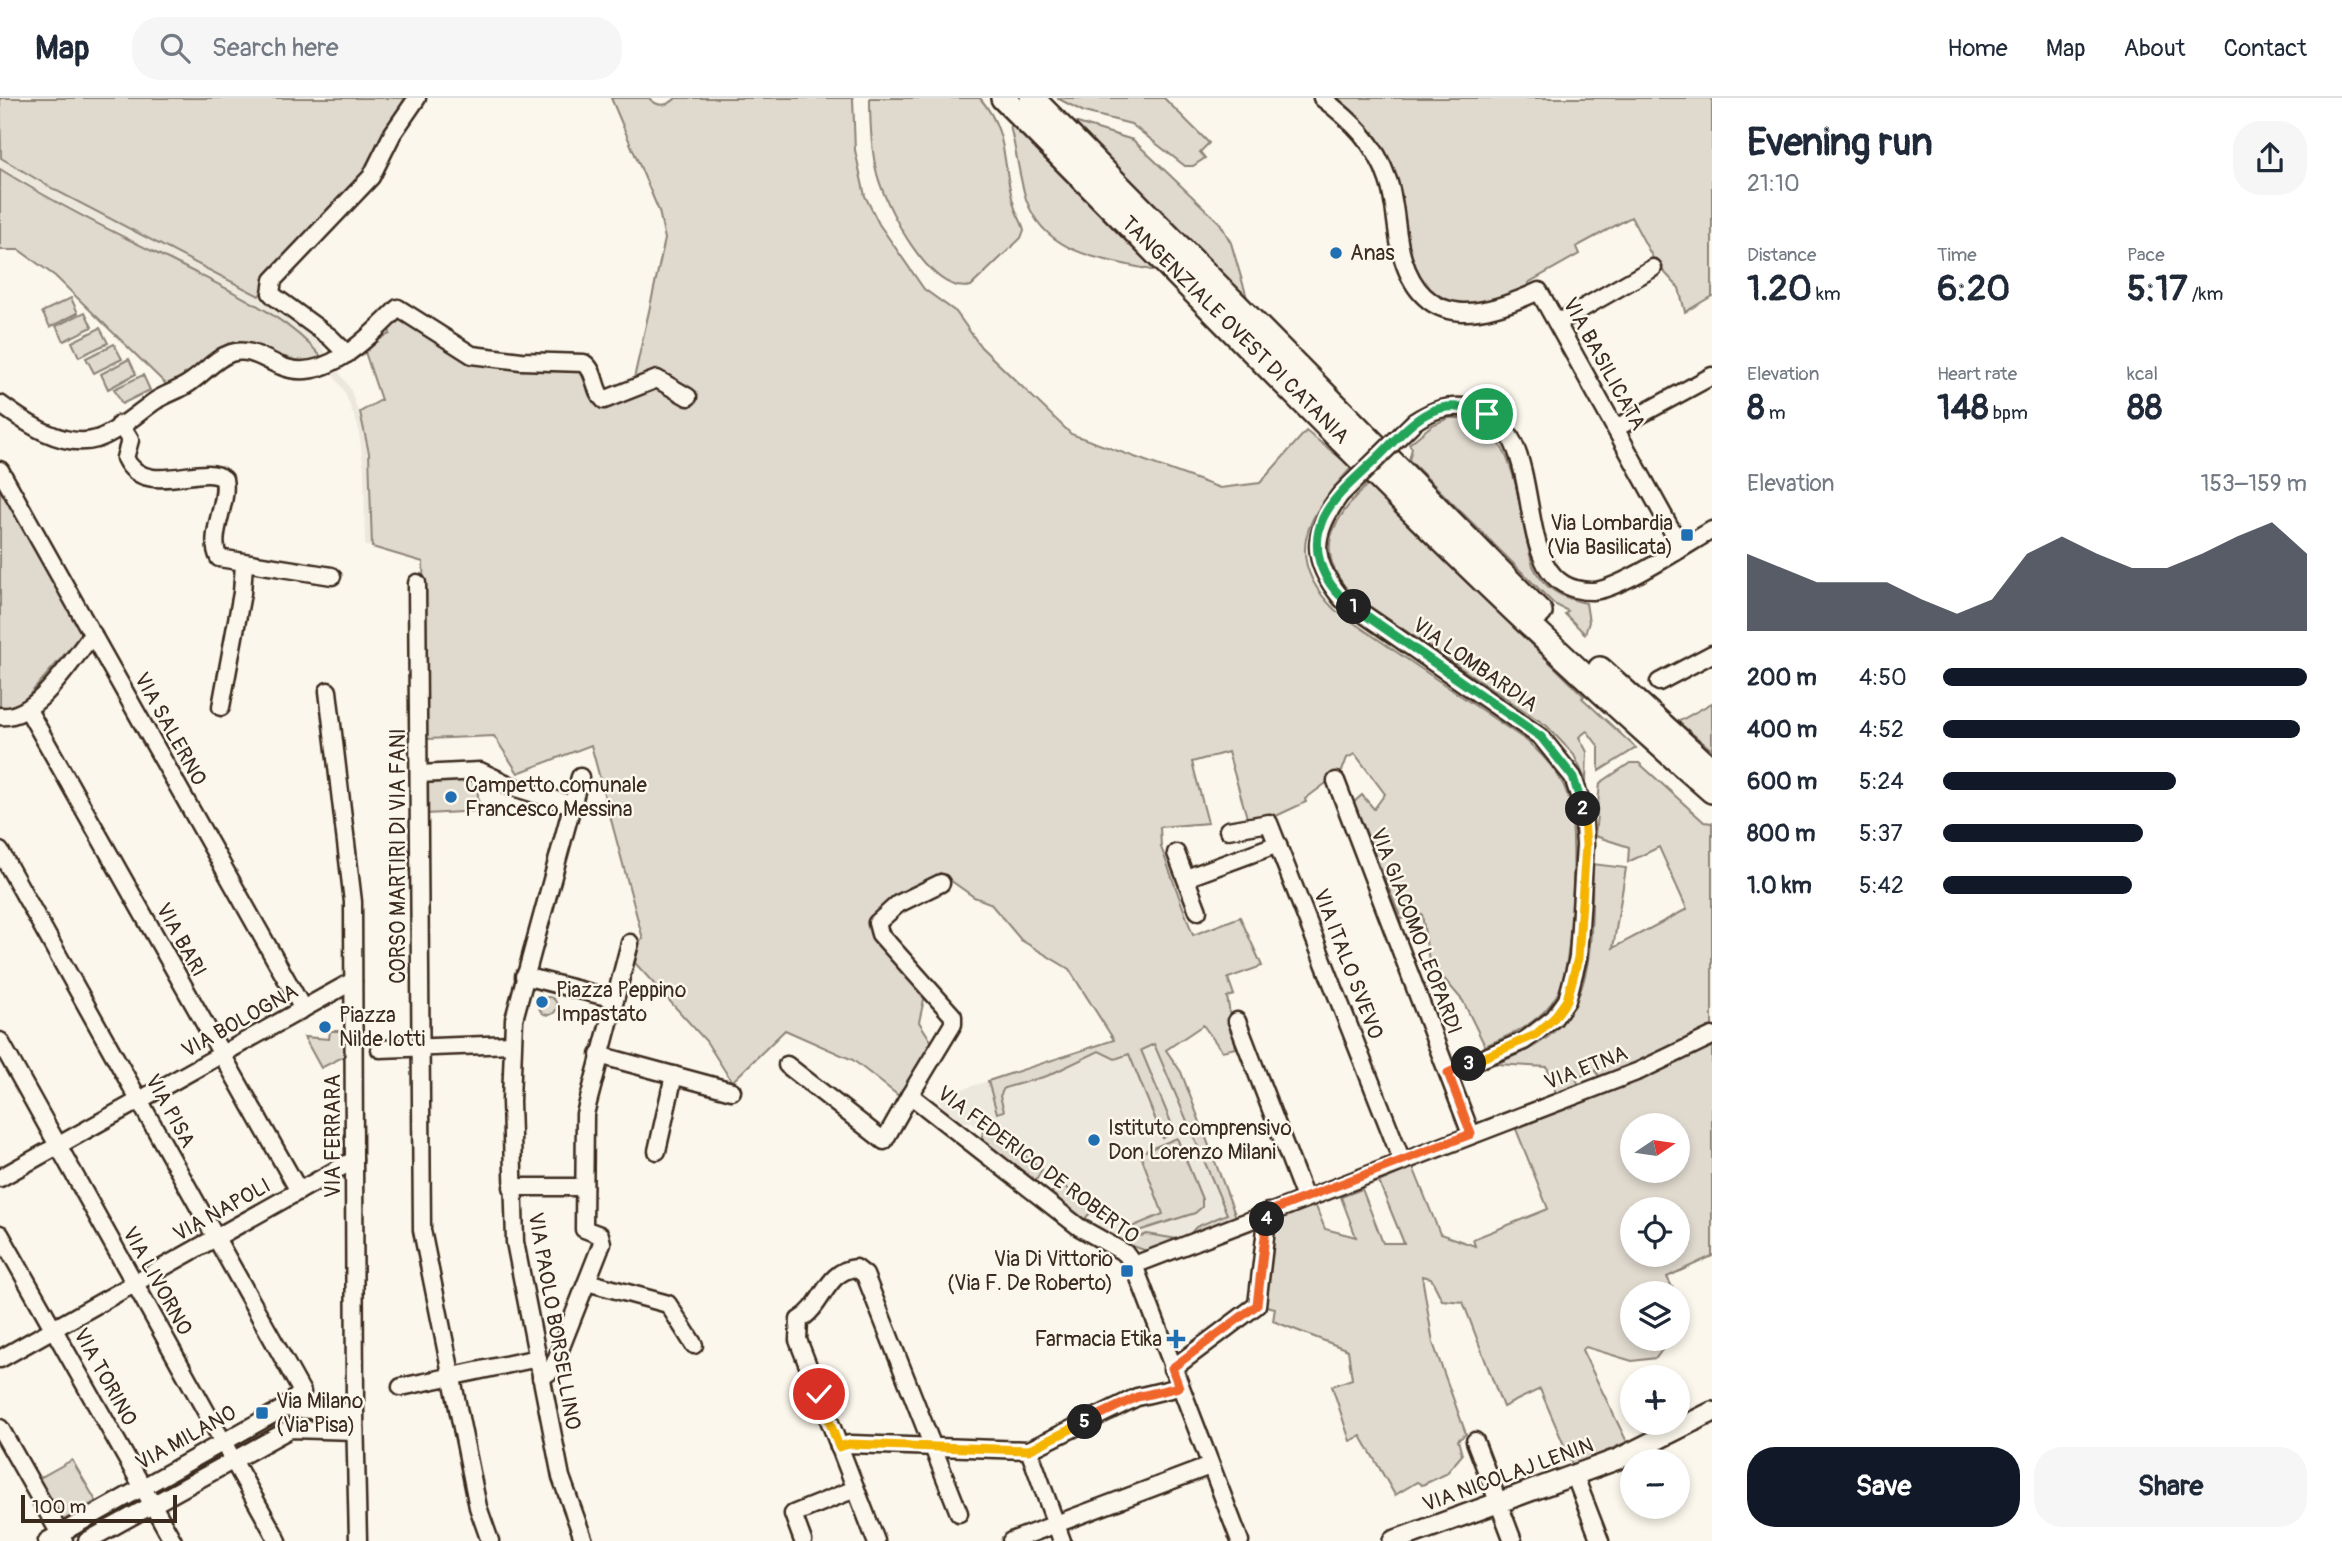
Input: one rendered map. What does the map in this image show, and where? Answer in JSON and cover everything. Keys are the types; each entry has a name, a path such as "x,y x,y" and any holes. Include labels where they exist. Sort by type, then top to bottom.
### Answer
{"highway":[{"name":"TANGENZIALE OVEST DI CATANIA","path":"1003,98 1479,575 1642,730 1712,791"},
{"name":"TANGENZIALE OVEST DI CATANIA","path":"1031,98 1490,564 1712,770"},
{"path":"1653,718 1712,762"}],"main road":[{"name":"VIA NICOLAJ LENIN","path":"1393,1541 1618,1459 1712,1412"}],"street":[{"path":"347,354 330,337 275,297 271,293 273,280 371,177 393,133 417,98"},
{"name":"VIA BASILICATA","path":"1322,98 1351,120 1373,147 1389,181 1403,259 1428,300 1453,312 1474,312 1508,306 1539,291 1681,547"},
{"path":"1557,323 1653,268"},
{"path":"0,404 34,426 67,440 100,438 233,353 251,352 291,369 323,365 347,354 398,308 472,355 521,362 584,363 590,367 600,396 604,400 657,379 688,397"},
{"path":"1616,428 1712,376"},
{"name":"VIA LOMBARDIA","path":"1448,1073 1524,1041 1554,1018 1567,1000 1578,958 1586,845 1583,807 1573,777 1541,737 1342,599 1326,579 1318,557 1318,539 1324,518 1340,495 1414,422 1430,412 1452,407 1475,410 1503,427 1520,459 1545,564 1560,581 1572,588 1592,591 1613,585 1681,547"},
{"path":"120,424 130,440 125,458 135,470 166,479 210,472 224,479 216,552 225,561 332,576"},
{"name":"VIA SALERNO","path":"0,470 303,1009"},
{"path":"1681,547 1712,530"},
{"path":"221,708 242,593 244,564"},
{"name":"CORSO MARTIRI DI VIA FANI","path":"417,583 422,1230 454,1376 478,1507 490,1541"},
{"path":"0,716 8,717 28,710 93,634"},
{"path":"1659,682 1712,654"},
{"name":"VIA FERRARA","path":"328,691 353,902 355,1431 358,1541"},
{"name":"VIA BARI","path":"28,710 299,1191"},
{"path":"419,774 480,771 516,788 572,806"},
{"name":"VIA PAOLO BORSELLINO","path":"580,777 514,1019 512,1187 515,1242 541,1378 561,1477 583,1541"},
{"name":"VIA GIACOMO LEOPARDI","path":"1336,781 1471,1134"},
{"name":"VIA ITALO SVEVO","path":"1228,830 1269,823 1402,1161"},
{"path":"1186,878 1278,844"},
{"name":"VIA PISA","path":"0,851 302,1392"},
{"path":"1176,853 1198,911"},
{"name":"VIA FEDERICO DE ROBERTO","path":"941,883 898,904 877,923 880,934 953,1016 953,1024 910,1095 1079,1227 1125,1253 1134,1265"},
{"path":"541,1378 552,1370 602,1243 600,1235 584,1229 585,1114 630,943"},
{"path":"524,976 615,999"},
{"name":"VIA BOLOGNA","path":"0,1178 353,981"},
{"path":"1237,1021 1306,1198"},
{"name":"VIA ETNA","path":"1134,1265 1639,1071 1712,1036"},
{"name":"VIA LIVORNO","path":"0,1041 278,1541"},
{"path":"380,1049 512,1044"},
{"path":"599,1055 732,1091"},
{"path":"787,1065 884,1141 910,1095"},
{"path":"657,1151 674,1075"},
{"name":"VIA NAPOLI","path":"0,1359 354,1160"},
{"path":"512,1187 584,1187"},
{"path":"1172,1368 1257,1305 1268,1212"},
{"name":"VIA TORINO","path":"0,1234 173,1541"},
{"path":"1134,1265 1240,1541"},
{"path":"876,1541 798,1340 799,1320 811,1313 834,1275 856,1268 865,1275 959,1513"},
{"path":"587,1282 668,1304 694,1345"},
{"path":"401,1387 538,1358"},
{"path":"839,1447 849,1444 1029,1450 1137,1397 1179,1387"},
{"name":"VIA MILANO","path":"57,1539 142,1486 284,1408 302,1392"},
{"path":"284,1408 355,1413"},
{"path":"0,1428 57,1539"},
{"name":"VIA MILANO","path":"87,1541 290,1429 355,1431"},
{"path":"1475,1441 1513,1541"},
{"path":"1029,1450 1062,1541"},
{"path":"1011,1541 1210,1466"},
{"path":"1574,1474 1600,1541"},
{"path":"803,1541 793,1514 855,1489"}],"shaded area":[{"path":"0,98 413,98 372,168 283,260 259,296 55,190 1,158"},
{"path":"611,98 649,98 662,105 676,98 853,98 855,150 865,196 879,224 924,289 956,312 981,347 1071,434 1220,488 1260,483 1306,431 1352,467 1323,501 1307,536 1305,553 1308,571 1318,590 1335,610 1527,741 1551,766 1568,796 1573,837 1573,896 1568,955 1558,993 1544,1012 1517,1031 1485,1046 1463,1001 1429,961 1422,914 1401,919 1354,802 1362,795 1374,809 1385,794 1355,754 1347,758 1342,771 1305,799 1306,802 1274,817 1248,821 1228,752 1192,762 1208,823 1160,827 1161,847 1193,935 1240,917 1262,966 1228,978 1234,995 1227,997 1236,1048 1222,1051 1203,1025 1166,1050 1181,1072 1236,1217 1189,1235 1196,1227 1227,1214 1154,1044 1141,1050 1175,1132 1163,1138 1129,1054 1115,1059 1099,1051 1047,1076 1004,1088 1000,1096 1004,1111 997,1113 988,1081 1114,1040 1069,969 1021,940 990,903 974,897 940,873 872,924 925,995 919,1022 935,1047 904,1100 853,1060 785,1030 732,1082 706,1041 635,963 640,940 643,939 591,745 518,773 494,736 427,739 423,562 372,547 369,453 360,412 381,400 363,346 390,334 388,323 396,315 472,358 581,368 596,393 655,383 689,404 696,401 696,395 659,375 633,383 665,239 659,211"},
{"path":"870,98 980,98 990,111 1001,137 1010,190 1024,230 1021,238 971,286 956,285 940,277 926,264 900,227 877,174 871,136"},
{"path":"1057,98 1164,98 1209,143 1200,152 1205,158 1193,166 1185,166 1131,124 1084,112"},
{"path":"1330,98 1712,98 1712,296 1685,312 1679,288 1655,262 1631,217 1576,247 1579,254 1528,283 1532,291 1498,304 1443,306 1420,280 1411,263 1374,132 1369,133"},
{"path":"1008,119 1163,273 1083,253 1049,234 1036,219 1026,199"},
{"path":"1071,121 1133,140 1220,223 1231,243 1248,301 1079,133"},
{"path":"0,158 55,190 259,296 288,315 320,344 350,388 367,438 372,547 365,546 364,470 358,426 344,391 315,348 263,308 13,178 0,169"},
{"path":"0,169 68,208 260,307 295,331 325,361 303,365 249,348 170,388 55,276 19,250 0,250"},
{"path":"71,298 78,313 50,327 42,312"},
{"path":"85,312 92,327 64,341 56,326"},
{"path":"100,328 108,343 79,357 72,342"},
{"path":"114,344 122,359 94,373 86,358"},
{"path":"129,359 136,374 108,389 101,374"},
{"path":"143,375 150,390 122,404 114,389"},
{"path":"1449,418 1473,421 1490,432 1503,450 1512,472 1533,566 1543,581 1555,591 1586,603 1589,622 1585,634 1565,614 1568,611 1554,604 1409,460 1412,448 1409,444 1432,425"},
{"path":"1368,484 1584,696 1582,698 1636,748 1599,771 1599,747 1587,731 1579,737 1587,752 1586,781 1574,755 1547,726 1351,594 1332,563 1331,536 1345,510"},
{"path":"0,486 83,633 24,701 0,710"},
{"path":"1712,703 1712,750 1678,722"},
{"path":"1630,763 1639,763 1704,822 1712,823 1712,1027 1655,1056 1599,1077 1596,1070 1576,1078 1579,1086 1556,1094 1547,1067 1496,1064 1549,1036 1565,1019 1577,1000 1589,956 1593,864 1626,868 1613,948 1687,909 1659,847 1628,862 1629,847 1595,836 1600,783"},
{"name":"Campetto comunale Francesco Messina","path":"477,780 479,811 426,814 424,783"},
{"path":"548,997 554,1000 557,1006 554,1012 548,1015 542,1012 539,1006 542,1000"},
{"name":"Istituto comprensivo Don Lorenzo Milani","path":"1149,1029 1181,1072 1236,1217 1147,1251 1135,1249 1098,1229 1098,1221 1090,1216 1087,1220 1052,1194 1054,1189 1039,1176 1035,1180 980,1138 982,1130 970,1122 956,1122 946,1113 938,1097"},
{"path":"330,1031 345,1031 345,1056 321,1068 304,1037 329,1039"},
{"path":"1712,1046 1712,1256 1690,1266 1690,1197 1620,1197 1620,1267 1688,1267 1667,1277 1669,1281 1620,1281 1620,1351 1661,1351 1656,1358 1632,1361 1586,1347 1582,1350 1620,1428 1620,1435 1624,1435 1627,1442 1573,1466 1540,1389 1503,1407 1463,1302 1442,1300 1431,1278 1422,1276 1433,1343 1466,1434 1458,1440 1462,1455 1446,1474 1422,1485 1417,1482 1395,1495 1361,1436 1350,1441 1332,1386 1352,1379 1348,1350 1273,1321 1275,1308 1262,1305 1274,1220 1315,1204 1325,1229 1356,1237 1341,1197 1362,1189 1383,1243 1404,1243 1379,1182 1413,1167 1440,1234 1475,1246 1473,1239 1548,1209 1516,1129"},
{"path":"992,1129 1042,1169 1037,1179 1031,1181 981,1141 983,1131"},
{"path":"1177,1138 1202,1199 1202,1207 1195,1213 1132,1233 1129,1228 1163,1214 1140,1153"},
{"path":"1061,1183 1086,1204 1093,1198 1099,1203 1083,1221 1054,1200 1052,1192"},
{"path":"1147,1234 1177,1239 1147,1251 1121,1242"},
{"path":"72,1460 96,1501 62,1521 38,1479"}],"place":[{"name":"Anas","path":"1336,253"},
{"name":"Via Lombardia (Via Basilicata)","path":"1687,535"},
{"name":"Campetto comunale Francesco Messina","path":"451,797"},
{"name":"Piazza Peppino Impastato","path":"542,1002"},
{"name":"Piazza Nilde Iotti","path":"325,1027"},
{"name":"Istituto comprensivo Don Lorenzo Milani","path":"1094,1140"},
{"name":"Via Di Vittorio (Via F. De Roberto)","path":"1127,1271"},
{"name":"Farmacia Etika","path":"1176,1339"},
{"name":"Via Milano (Via Pisa)","path":"262,1413"}],"route":[{"path":"819,1394 839,1447 849,1444 1029,1450 1137,1397 1179,1387 1172,1368 1257,1305 1268,1212 1471,1134 1448,1073 1535,1035 1561,1009 1576,973 1586,845 1583,807 1573,777 1553,748 1541,737 1342,599 1326,579 1318,557 1318,539 1324,518 1340,495 1414,422 1441,408 1464,407 1487,414"}]}
